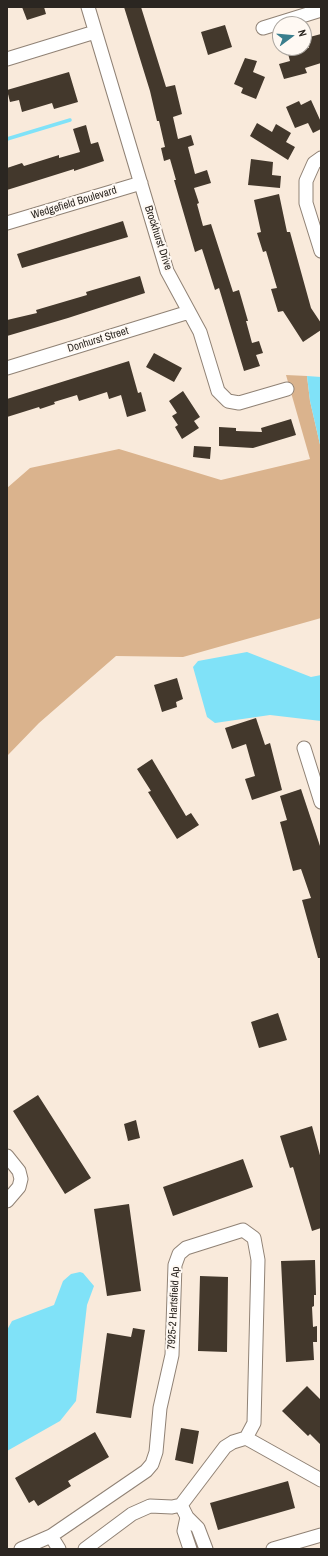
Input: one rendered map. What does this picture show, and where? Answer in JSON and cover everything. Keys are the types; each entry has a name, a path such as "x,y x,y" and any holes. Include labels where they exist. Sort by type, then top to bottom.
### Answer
{"street":[{"name":"Brockhurst Drive","path":"88,7 167,271 200,332 218,391 228,401 239,403 287,389"},
{"path":"263,28 321,10"},
{"path":"7,59 95,32"},
{"path":"321,158 314,163 306,182 306,203 321,251"},
{"name":"Wedgefield Boulevard","path":"7,223 141,183"},
{"name":"Donhurst Street","path":"7,368 189,312"},
{"path":"304,748 321,802"},
{"path":"7,1156 19,1171 21,1179 19,1187 7,1201"},
{"name":"7925-2 Hartsfield Ap","path":"21,1549 52,1536 146,1472 152,1464 156,1452 160,1408 172,1355 175,1265 179,1254 186,1248 243,1230 254,1238 258,1260 254,1423 246,1438"},
{"path":"190,1549 184,1531 184,1511 226,1447 233,1442 246,1438 321,1480"},
{"path":"85,1549 138,1511 150,1506 172,1507 184,1511 198,1528 206,1549"},
{"path":"273,1549 321,1535"},
{"path":"52,1536 59,1549"}],"shaded area":[{"path":"286,375 307,376 310,401 321,449 321,618 183,657 116,656 39,723 7,756 7,488 30,468 119,449 221,480 310,459"}],"water":[{"path":"307,376 321,377 321,449 310,401"},
{"path":"247,652 311,677 321,675 321,721 270,715 215,723 207,717 193,667 198,661"},
{"path":"80,1272 83,1273 94,1286 87,1305 76,1401 60,1421 7,1451 7,1330 12,1321 54,1305 63,1281 71,1274"}],"building":[{"path":"22,7 44,7 46,14 27,20"},
{"path":"124,7 141,7 166,87 175,85 182,114 173,117 178,139 191,135 194,145 188,147 195,174 207,170 211,183 194,188 199,203 197,204 203,226 211,224 233,292 239,290 248,321 246,321 252,343 259,341 263,353 256,355 260,366 244,371 219,288 215,290 202,249 195,252 174,180 176,180 170,159 164,161 161,148 165,147 159,121 157,121 150,91"},
{"path":"225,25 232,47 208,55 201,32"},
{"path":"321,34 321,63 305,68 307,73 284,79 279,64 290,61 289,56 312,56 312,36"},
{"path":"245,58 257,61 253,72 265,77 256,99 241,93 243,88 234,84"},
{"path":"69,72 78,102 54,109 52,103 22,112 19,100 10,102 7,90"},
{"path":"311,100 321,122 321,129 313,133 308,123 295,128 286,107 299,101 301,105"},
{"path":"257,123 272,132 276,124 291,133 286,142 295,147 288,160 250,136"},
{"path":"86,125 91,144 98,142 104,161 7,190 7,168 22,163 24,166 59,155 59,158 80,152 73,129"},
{"path":"251,159 273,162 272,175 281,176 280,188 248,185"},
{"path":"279,194 287,232 290,232 311,308 321,323 321,330 303,342 283,311 278,312 271,289 277,288 266,251 263,252 257,233 261,232 254,200"},
{"path":"123,221 128,237 22,268 17,254"},
{"path":"140,276 145,293 7,336 7,320 37,313 36,310 87,295 86,292"},
{"path":"154,353 182,368 174,382 146,367"},
{"path":"129,361 138,393 141,392 146,411 127,417 121,395 109,399 107,392 79,401 77,395 54,402 55,404 40,409 39,407 7,417 7,399"},
{"path":"183,391 200,417 194,421 199,428 182,439 175,427 178,425 172,416 177,413 169,401"},
{"path":"291,419 296,435 253,448 219,446 219,427 236,428 236,431 262,432 261,428"},
{"path":"194,446 211,447 210,459 193,457"},
{"path":"177,678 183,699 176,702 177,707 162,712 154,685"},
{"path":"256,718 265,745 270,743 282,790 252,800 245,779 255,776 246,744 232,749 225,728"},
{"path":"152,759 186,816 191,813 199,825 177,839 148,792 151,791 137,769"},
{"path":"301,789 321,849 321,958 318,958 302,900 311,898 301,869 293,871 280,822 287,820 280,796"},
{"path":"278,1013 287,1040 259,1048 251,1022"},
{"path":"38,1095 91,1178 65,1194 13,1111"},
{"path":"136,1120 140,1138 128,1141 124,1124"},
{"path":"312,1126 321,1159 321,1228 312,1231 293,1167 290,1168 280,1136"},
{"path":"243,1159 253,1187 173,1216 163,1187"},
{"path":"129,1204 141,1291 107,1296 94,1209"},
{"path":"315,1260 316,1295 314,1295 314,1306 312,1307 313,1327 317,1326 317,1342 313,1342 314,1360 286,1362 281,1261"},
{"path":"200,1276 228,1277 227,1352 198,1351"},
{"path":"133,1328 145,1330 131,1418 96,1413 107,1333 131,1337"},
{"path":"307,1386 321,1400 321,1445 310,1434 308,1436 282,1411"},
{"path":"181,1428 199,1431 193,1464 175,1460"},
{"path":"95,1432 109,1457 68,1481 71,1486 38,1506 34,1500 29,1503 15,1478"},
{"path":"288,1481 295,1508 218,1530 210,1503"}],"waterway":[{"path":"7,139 70,120"}]}
